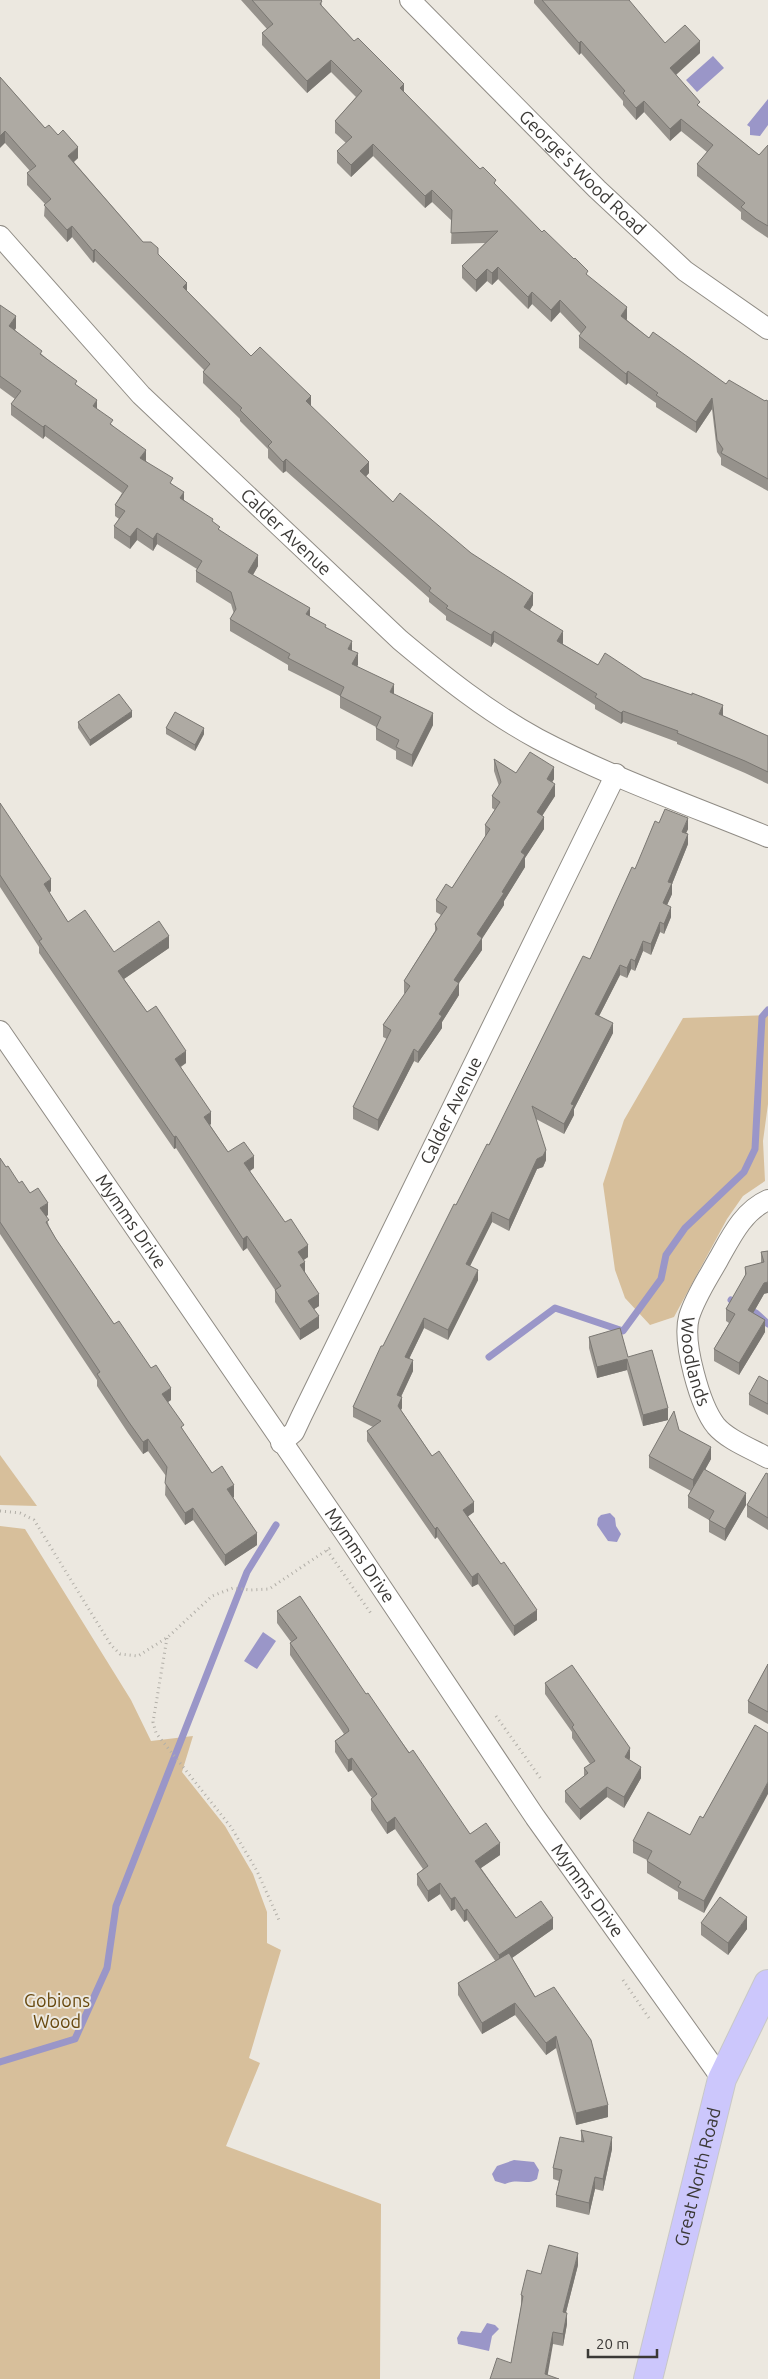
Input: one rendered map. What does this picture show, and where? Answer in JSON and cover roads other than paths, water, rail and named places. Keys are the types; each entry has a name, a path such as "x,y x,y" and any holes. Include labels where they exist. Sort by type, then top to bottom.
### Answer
{"main road":[{"name":"Great North Road","path":"648,2379 722,2079 768,1984"}],"street":[{"name":"George's Wood Road","path":"410,0 597,189 685,271 768,328"},
{"name":"Calder Avenue","path":"0,236 141,395 400,640 441,675 537,738 616,774 768,837"},
{"name":"Calder Avenue","path":"282,1443 294,1432 616,774"},
{"name":"Mymms Drive","path":"0,1031 347,1536 536,1817 722,2079"},
{"name":"Woodlands","path":"768,1200 755,1206 734,1230 693,1305 688,1320 688,1348 704,1406 717,1427 768,1458"}],"waterway":[{"path":"489,1357 555,1308 623,1331 661,1279 666,1255 685,1228 744,1172 755,1149 762,1017 768,1010"},
{"path":"731,1300 756,1313 768,1324"},
{"path":"0,2062 75,2039 107,1968 116,1906 247,1572 276,1525"}],"park label":[{"name":"Gobions Wood","path":"57,2011"}]}
